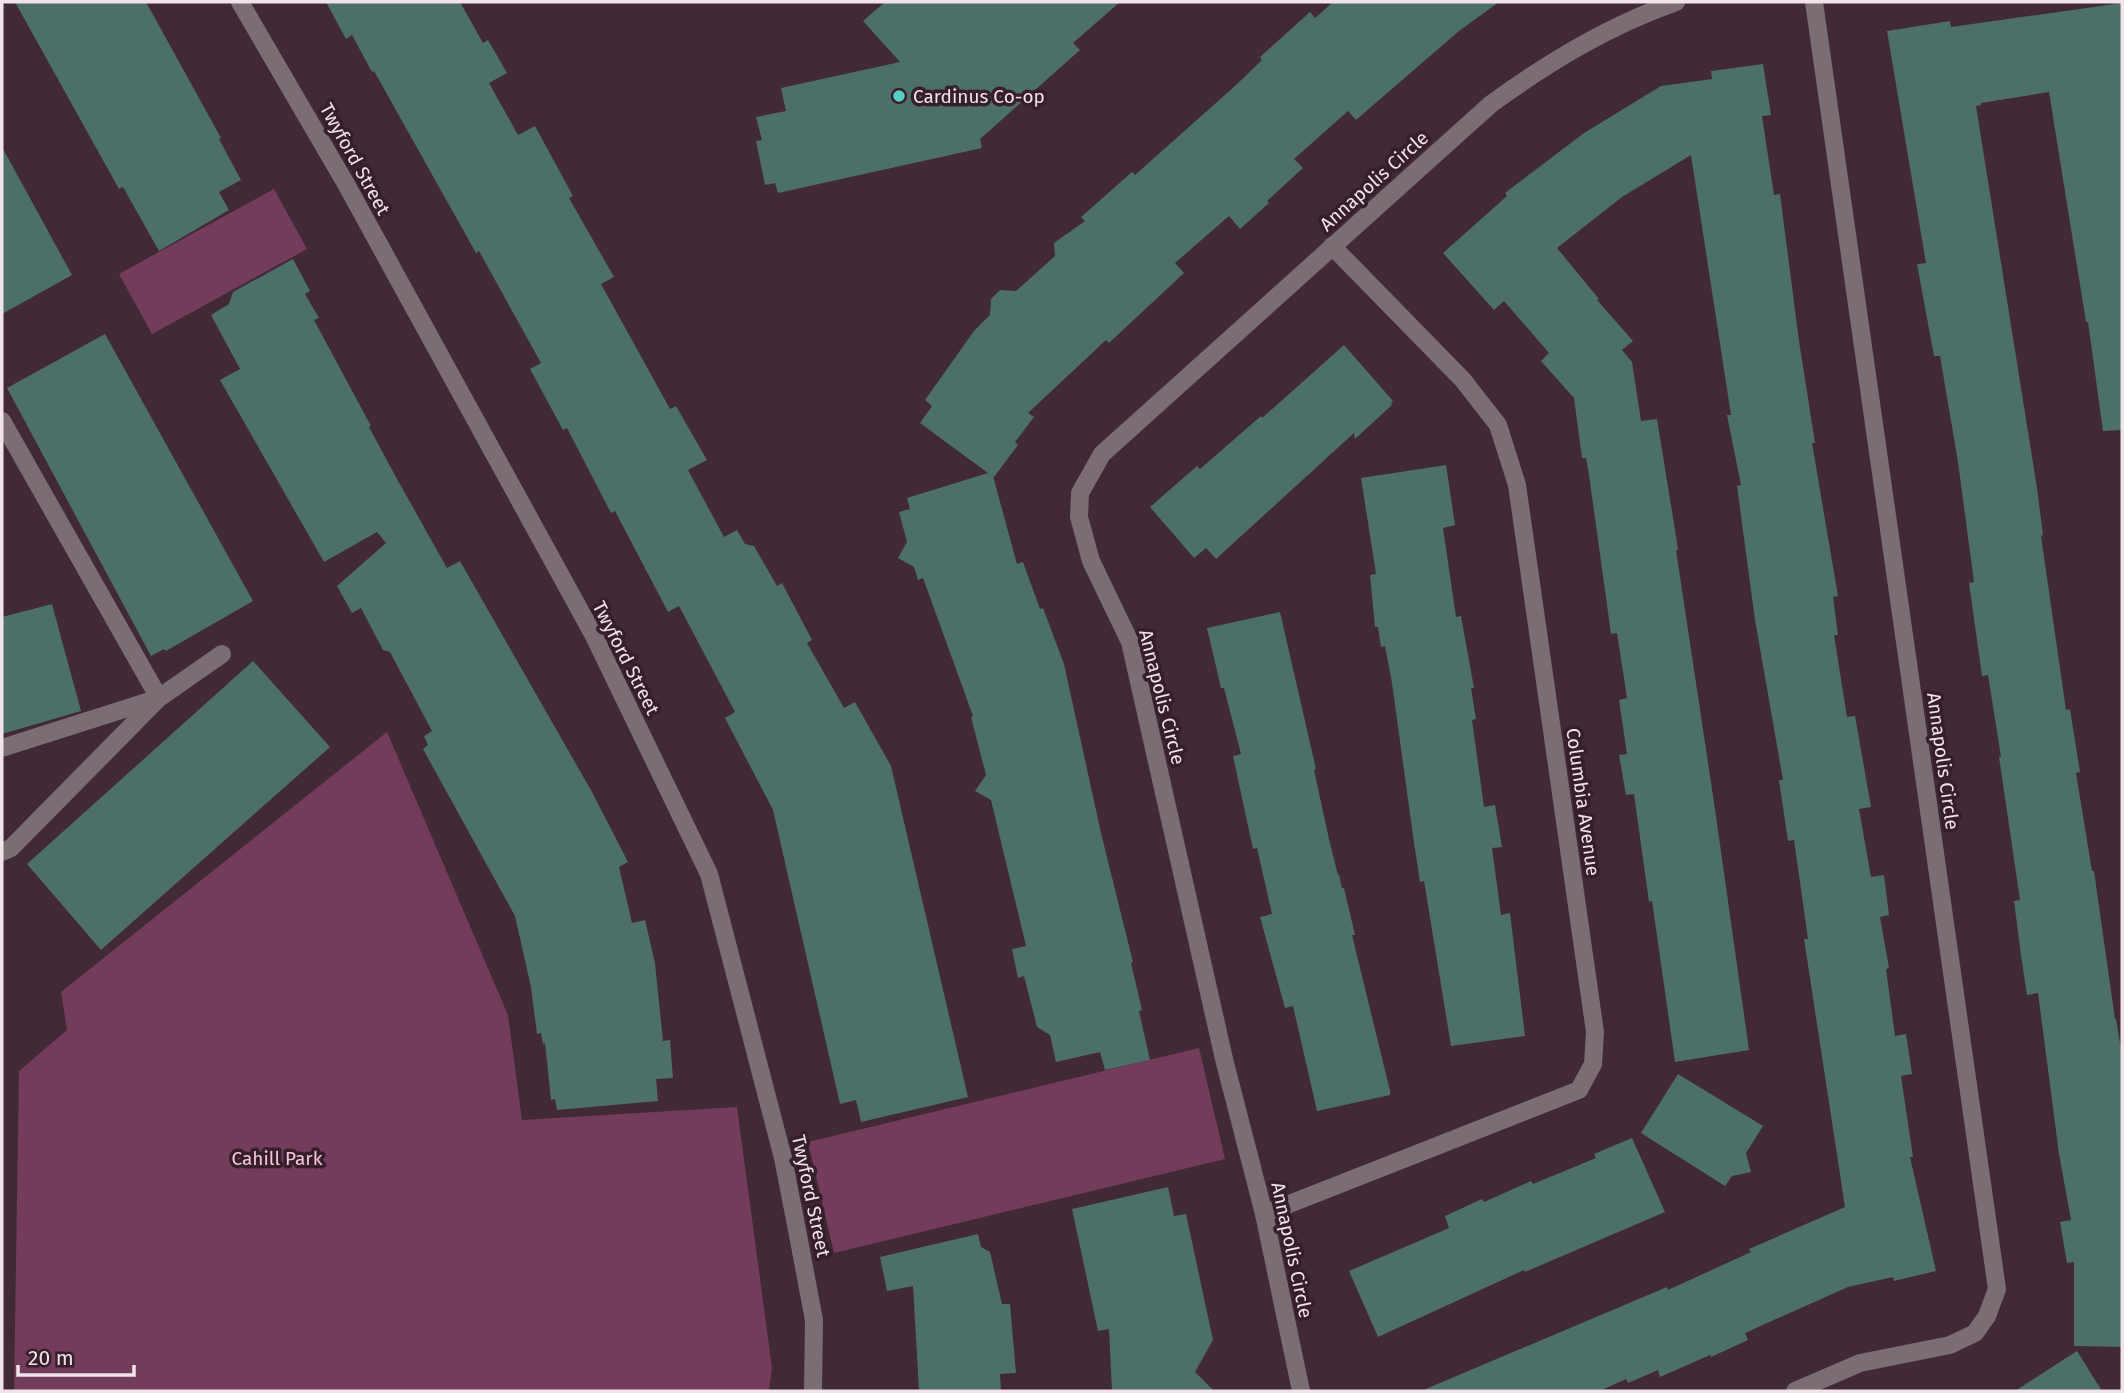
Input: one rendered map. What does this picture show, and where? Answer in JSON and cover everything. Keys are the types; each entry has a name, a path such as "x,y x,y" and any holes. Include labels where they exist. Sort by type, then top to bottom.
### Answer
{"street":[{"name":"Twyford Street","path":"240,2 346,184 594,636 709,874 783,1158 814,1320 813,1391"},
{"name":"Annapolis Circle","path":"1301,1391 1264,1214 1224,1059 1130,642 1091,561 1079,517 1080,493 1102,454 1491,104 1573,49 1638,15 1676,2"},
{"name":"Annapolis Circle","path":"1795,1391 1860,1363 1950,1345 1975,1333 1987,1316 1997,1289 1814,2"},
{"name":"Columbia Avenue","path":"1264,1214 1579,1090 1593,1064 1595,1032 1517,485 1499,425 1463,380 1332,246"},
{"path":"2,421 159,698"},
{"path":"2,852 11,848 159,698 222,654"},
{"path":"2,748 159,698"}],"green space":[{"path":"274,189 307,249 152,334 119,274"},
{"name":"Cahill Park","path":"387,732 508,1015 522,1120 737,1107 772,1368 769,1391 14,1391 19,1071 67,1030 61,992"},
{"path":"1199,1048 1225,1159 834,1253 808,1142"}],"building":[{"path":"15,2 146,2 221,138 219,139 241,180 219,192 229,210 159,251 123,187 119,189"},
{"path":"326,2 460,2 483,43 488,40 507,73 489,83 518,135 535,126 573,196 569,198 614,277 601,284 670,409 676,406 707,460 688,470 724,537 737,530 745,544 754,546 777,586 782,583 812,640 807,643 844,708 855,702 891,766 968,1097 861,1122 856,1100 840,1104 773,810 725,718 735,712 679,606 668,612 615,511 611,513 567,428 563,430 530,369 541,363 479,251 476,253 352,35 346,39"},
{"name":"Cardinus Co-op","path":"885,2 1120,2 1073,43 1080,50 980,139 982,148 778,193 775,183 765,185 756,141 762,140 756,117 786,111 781,88 900,62 863,21"},
{"path":"1333,2 1499,2 1459,31 1356,120 1348,111 1294,159 1303,168 1240,229 1229,216 1175,263 1184,273 1109,343 1106,340 1028,413 1034,417 1015,442 1018,445 993,476 1017,564 1023,562 1064,664 1133,962 1131,963 1142,1010 1139,1011 1150,1060 1105,1070 1100,1052 1056,1062 1050,1035 1037,1027 1024,976 1018,978 1012,949 1026,946 991,800 975,791 986,775 971,717 973,716 923,578 918,580 914,567 898,558 907,542 899,512 910,509 907,498 988,473 920,423 932,406 925,400 974,331 990,315 991,299 1000,290 1016,291 1055,256 1054,243 1085,221 1081,217 1132,172 1135,175 1235,86 1262,60 1260,57 1310,12 1315,18"},
{"path":"2122,3 2122,430 2103,431 2088,322 2049,92 1976,106 2037,488 2041,536 2066,710 2070,709 2080,772 2076,773 2122,1055 2122,1347 2074,1346 2074,1262 2067,1263 2060,1222 2071,1220 2059,1154 2038,993 2027,995 2014,901 2020,900 2001,757 1988,675 1982,676 1969,583 1974,582 1940,356 1934,356 1917,264 1926,263 1887,31 1950,21 1951,27"},
{"path":"1763,64 1771,115 1762,116 1774,195 1780,194 1815,443 1812,443 1838,596 1833,597 1838,635 1834,635 1847,717 1855,716 1871,807 1859,809 1871,877 1884,875 1889,915 1880,917 1889,968 1886,969 1895,1036 1906,1034 1912,1074 1901,1076 1913,1157 1910,1157 1936,1271 1894,1281 1893,1277 1848,1287 1745,1333 1748,1340 1711,1357 1710,1355 1660,1377 1658,1370 1628,1383 1626,1379 1600,1391 1421,1391 1667,1287 1668,1290 1751,1252 1749,1249 1845,1207 1804,939 1808,939 1794,840 1788,841 1779,780 1783,780 1755,620 1737,486 1741,485 1727,415 1731,415 1691,155 1622,197 1557,248 1633,341 1622,350 1632,362 1641,421 1657,419 1749,1050 1675,1062 1634,794 1626,795 1619,755 1627,754 1619,700 1627,698 1617,633 1611,634 1589,475 1586,458 1582,458 1574,398 1541,361 1549,353 1504,301 1494,310 1443,253 1507,196 1505,193 1584,133 1661,86 1712,79 1711,71"},
{"path":"2,147 72,275 2,314"},
{"path":"293,259 310,291 305,294 319,318 314,320 397,479 447,568 460,561 592,792 628,862 619,867 632,923 645,920 655,963 663,1041 670,1040 673,1078 656,1079 658,1101 557,1110 555,1099 551,1100 545,1043 543,1044 541,1033 537,1034 531,987 515,916 423,749 428,745 424,736 432,731 390,652 383,650 361,608 352,613 337,586 386,543 377,532 324,562 220,380 240,369 211,315 229,304 233,292"},
{"path":"105,334 253,601 166,651 164,649 151,656 7,388"},
{"path":"1344,345 1393,401 1392,405 1355,439 1354,433 1216,559 1206,548 1194,558 1150,507 1197,466 1200,469 1261,416 1262,418"},
{"path":"1446,465 1455,525 1443,528 1456,617 1461,616 1474,688 1471,688 1476,719 1472,720 1484,807 1495,805 1502,847 1492,848 1501,915 1510,913 1525,1036 1451,1046 1424,881 1420,882 1392,683 1385,646 1381,647 1378,627 1375,627 1370,575 1376,574 1361,478"},
{"path":"52,604 81,711 2,734 2,617"},
{"path":"1280,612 1329,839 1344,888 1355,935 1352,935 1390,1091 1390,1095 1317,1111 1293,1006 1285,1008 1260,917 1272,914 1257,848 1253,849 1233,756 1241,754 1224,688 1221,688 1207,628"},
{"path":"253,661 330,747 101,950 27,864"},
{"path":"1678,1074 1763,1126 1746,1153 1751,1172 1732,1176 1725,1186 1641,1133"},
{"path":"1632,1138 1665,1212 1525,1272 1524,1270 1378,1337 1349,1271 1449,1228 1445,1216 1482,1199 1484,1202 1531,1181 1533,1184 1596,1158 1594,1154"},
{"path":"1168,1187 1174,1216 1186,1214 1213,1340 1195,1372 1214,1391 1112,1391 1109,1329 1098,1331 1072,1209"},
{"path":"978,1234 981,1247 990,1252 1002,1304 1010,1304 1016,1373 1000,1374 1001,1391 919,1391 913,1286 887,1291 880,1257"},
{"path":"2077,1351 2102,1391 2015,1391"}],"place":[{"name":"Cardinus Co-op","path":"899,96"}]}
